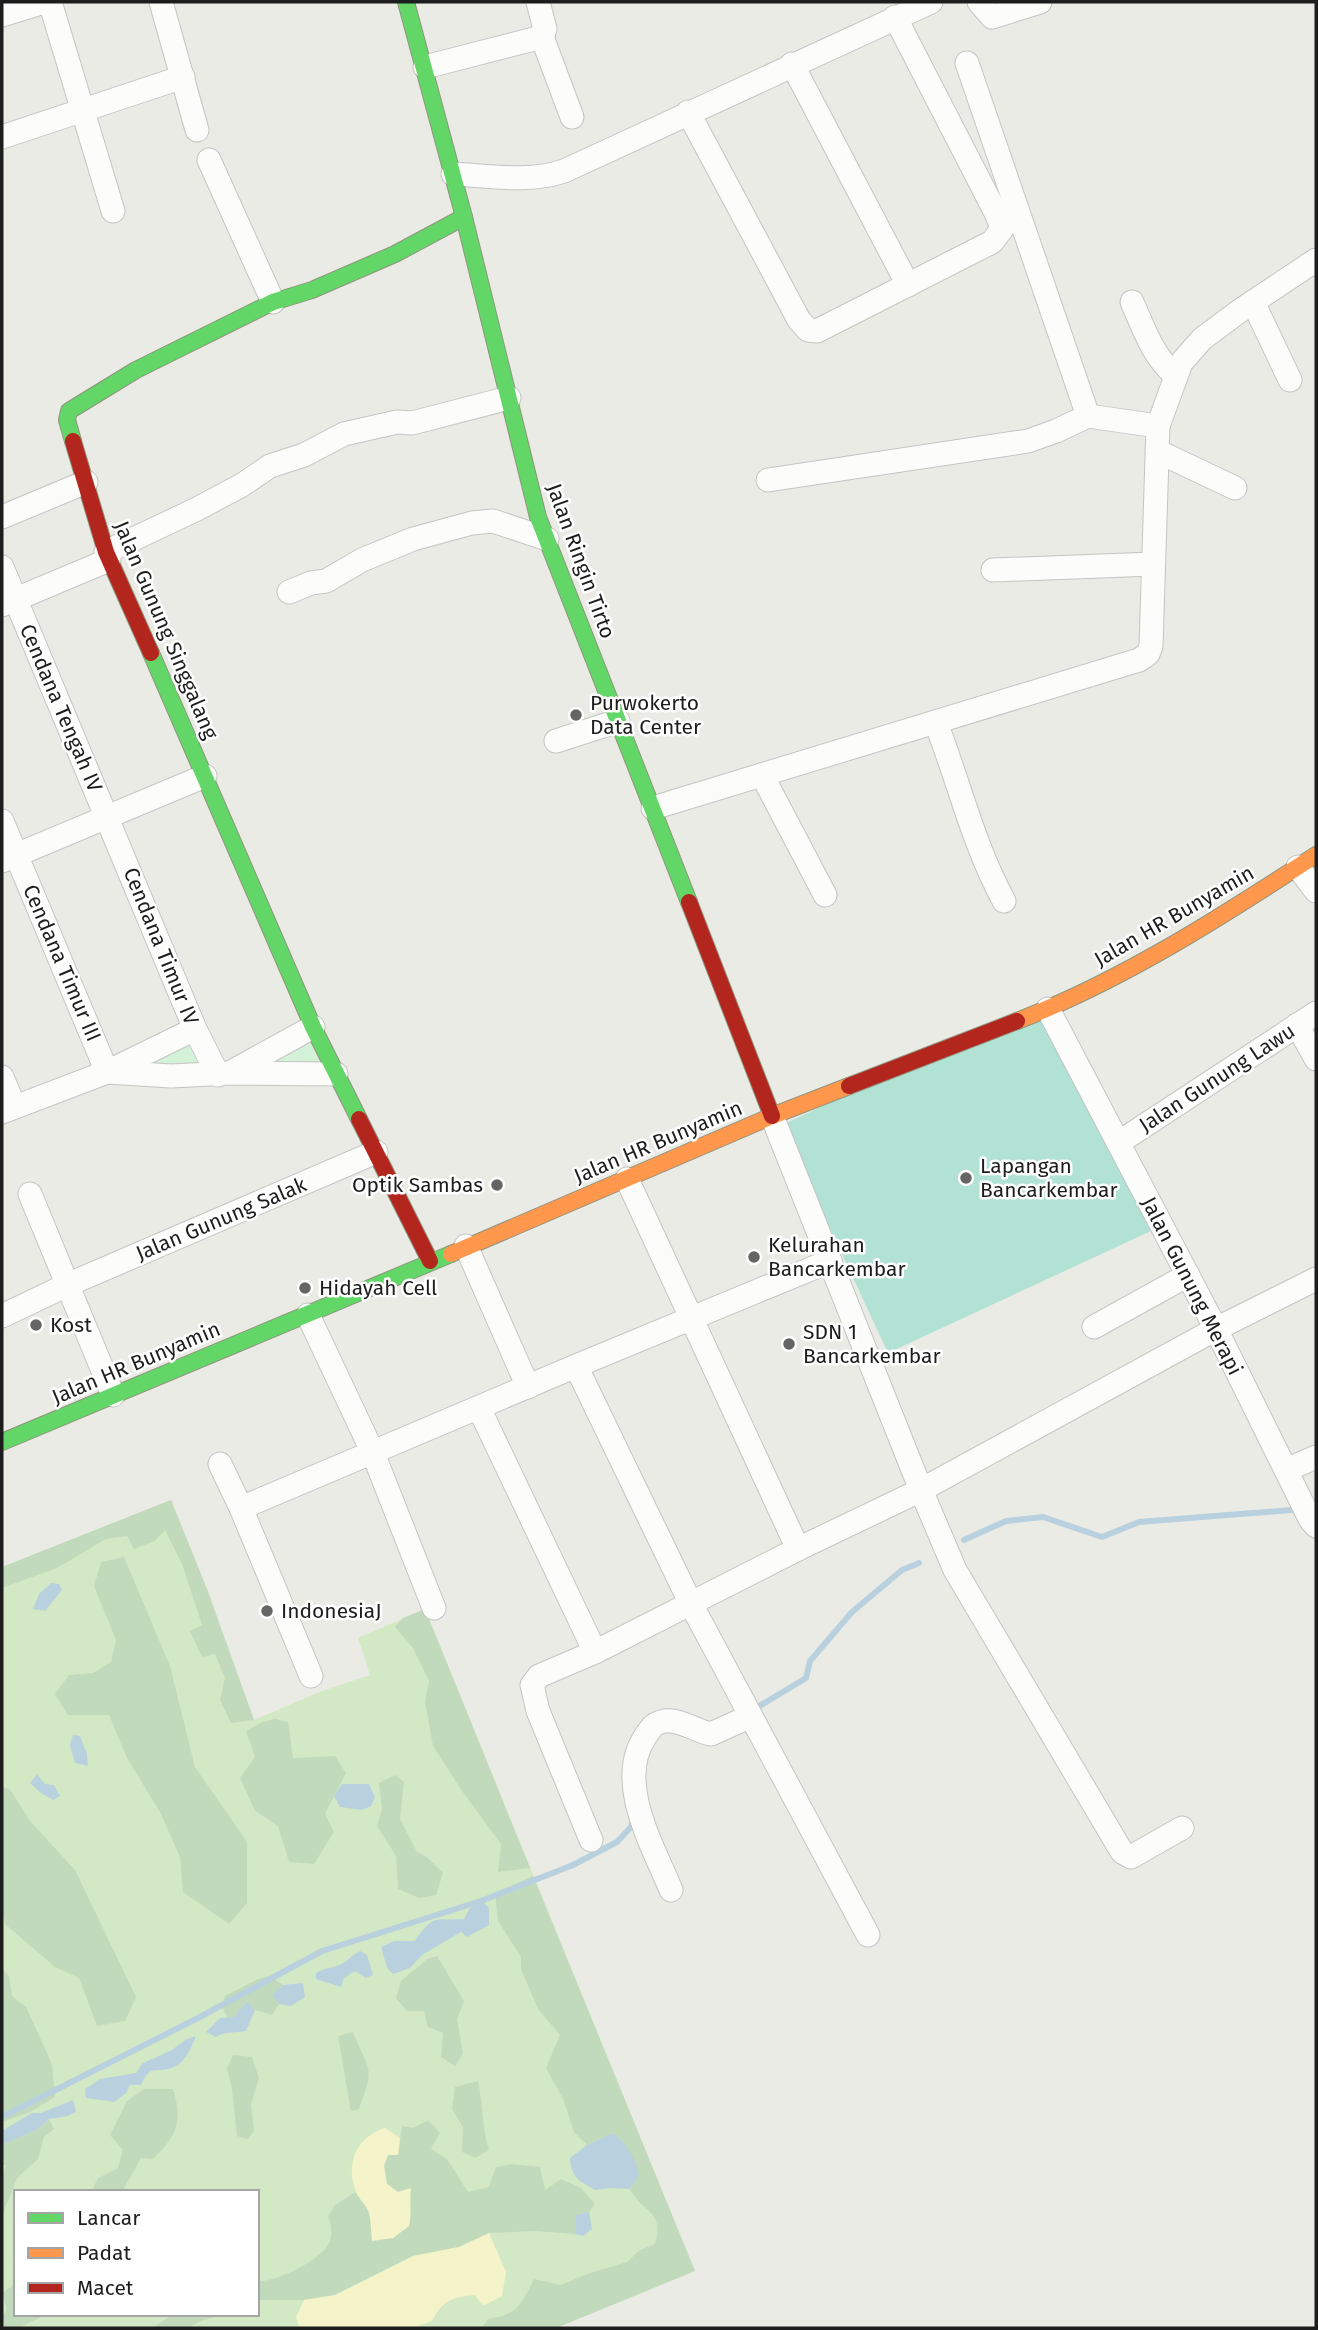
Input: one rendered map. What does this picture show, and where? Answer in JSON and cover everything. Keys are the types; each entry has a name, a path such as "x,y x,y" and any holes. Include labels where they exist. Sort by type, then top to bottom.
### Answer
{"street":[{"path":"2,15 44,2"},
{"path":"50,2 113,211"},
{"path":"161,2 197,130"},
{"name":"Jalan Ringin Tirto","path":"406,2 464,216 538,517 772,1116"},
{"path":"538,2 545,29 542,37 572,117"},
{"path":"453,174 547,177 564,171 931,2"},
{"path":"979,2 992,17 1040,2"},
{"path":"688,112 799,320 808,330 817,331 992,242 1002,229 998,215 895,17"},
{"path":"425,67 542,37"},
{"path":"967,63 1088,416"},
{"path":"792,64 908,285"},
{"path":"2,137 183,77"},
{"path":"209,160 273,302"},
{"name":"Jalan Gunung Singgalang","path":"430,1261 313,1027 108,556 67,426 69,411 136,370 273,302 312,290 395,254 464,216"},
{"path":"653,808 1139,660 1148,654 1151,646 1158,426 1181,363 1202,339 1316,260"},
{"path":"1132,302 1150,344 1167,370 1176,376"},
{"path":"1254,302 1290,380"},
{"path":"8,602 108,556 242,485 270,466 304,455 349,432 397,422 412,423 509,398"},
{"path":"768,480 1028,441 1088,416 1158,426"},
{"path":"1157,451 1235,488"},
{"path":"2,517 86,482"},
{"path":"289,592 311,583 326,581 362,560 413,539 472,523 494,521 547,538"},
{"path":"993,570 1153,564"},
{"name":"Cendana Tengah IV","path":"2,567 8,602 107,817"},
{"path":"556,741 618,721"},
{"path":"936,723 959,785 966,814 1004,901"},
{"path":"762,775 825,895"},
{"path":"9,858 205,776"},
{"name":"Cendana Timur IV","path":"107,817 195,1029 224,1074"},
{"name":"Cendana Timur III","path":"2,821 9,858 107,1072"},
{"path":"1307,861 1316,891"},
{"name":"Jalan HR Bunyamin","path":"2,1441 308,1315 772,1116 1048,1009 1121,974 1196,932 1307,861"},
{"name":"Jalan Gunung Merapi","path":"1048,1009 1216,1329 1310,1519 1316,1526"},
{"path":"1307,1019 1316,1059"},
{"name":"Jalan Gunung Lawu","path":"1118,1143 1307,1019"},
{"path":"224,1074 313,1027"},
{"path":"2,1077 8,1109 107,1072 195,1029"},
{"path":"107,1072 171,1076 336,1074"},
{"path":"772,1116 955,1570 1122,1852 1131,1857 1182,1828"},
{"name":"Jalan Gunung Salak","path":"2,1316 67,1285 376,1152"},
{"path":"627,1179 798,1549"},
{"path":"30,1194 113,1395"},
{"path":"466,1247 528,1387"},
{"path":"241,1508 830,1261"},
{"path":"1094,1327 1188,1275"},
{"path":"591,1840 538,1711 532,1685 539,1676 595,1652 921,1490 1216,1329 1316,1279"},
{"path":"308,1315 373,1453 434,1608"},
{"path":"576,1366 691,1604 868,1935"},
{"path":"479,1408 595,1652"},
{"path":"1286,1471 1316,1457"},
{"path":"220,1464 311,1676"},
{"path":"671,1890 638,1807 634,1761 640,1743 651,1726 662,1721 674,1721 711,1734 751,1716"}],"green space":[{"name":"Lapangan Bancarkembar","path":"1045,1003 1151,1231 888,1353 782,1125"},
{"path":"190,1036 205,1070 150,1073 144,1057"},
{"path":"308,1038 320,1063 268,1067 266,1056"},
{"path":"171,1500 207,1589 254,1720 322,1691 370,1675 358,1638 425,1609 695,2271 556,2328 2,2328 2,1567"},
{"path":"171,1500 207,1589 254,1720 231,1723 220,1700 225,1678 215,1654 202,1657 190,1631 202,1625 182,1564 165,1530 155,1541 134,1549 127,1536 106,1539 57,1568 2,1588 2,1567"},
{"path":"124,1557 170,1666 195,1767 247,1842 247,1903 229,1924 183,1892 180,1857 160,1812 127,1758 109,1715 68,1715 55,1694 69,1675 93,1673 111,1662 116,1640 94,1586 101,1562"},
{"path":"425,1609 530,1868 498,1872 501,1844 433,1746 425,1701 429,1681 413,1648 395,1627 403,1618"},
{"path":"275,1719 288,1722 293,1758 335,1756 346,1773 325,1814 334,1832 314,1864 289,1862 278,1826 255,1811 240,1778 255,1757 246,1731 262,1722"},
{"path":"395,1775 404,1782 400,1819 417,1852 427,1857 443,1873 436,1895 419,1898 398,1889 396,1856 377,1826 382,1809 379,1783"},
{"path":"2,1787 10,1789 30,1821 75,1870 136,1997 125,2021 97,2026 79,1978 55,1967 5,1924 2,1907"},
{"path":"533,1876 695,2271 556,2328 482,2328 488,2319 506,2315 517,2307 534,2279 561,2285 627,2262 640,2250 655,2244 657,2233 655,2218 630,2189 639,2175 613,2133 587,2145 574,2132 563,2099 546,2068 560,2035 538,2009 521,1969 521,1957 498,1921 495,1893"},
{"path":"437,1956 464,2001 457,2019 463,2054 455,2066 441,2057 443,2033 428,2027 424,2011 407,2011 396,1998 401,1981 427,1959"},
{"path":"2,1968 9,1976 12,1996 26,2007 52,2064 55,2097 30,2112 5,2121 2,2120"},
{"path":"269,1976 283,1985 272,1995 279,2004 272,2015 255,2010 247,2001 234,2017 228,2018 222,2007 225,1996"},
{"path":"353,2032 369,2075 359,2109 351,2111 338,2036"},
{"path":"233,2055 252,2057 259,2078 251,2104 254,2131 248,2139 237,2136 227,2068"},
{"path":"478,2081 489,2150 475,2158 462,2152 463,2127 452,2109 455,2087"},
{"path":"144,2089 173,2089 177,2119 173,2135 153,2159 141,2158 123,2190 92,2190 98,2178 118,2168 123,2150 110,2135 127,2101"},
{"path":"49,2119 54,2129 44,2137 38,2159 17,2178 2,2216 2,2176 6,2165 2,2165 2,2145 38,2129"},
{"path":"428,2120 440,2133 431,2149 447,2159 468,2192 489,2187 496,2167 512,2164 540,2167 545,2190 561,2179 581,2188 595,2204 589,2212 575,2215 574,2234 535,2231 489,2233 459,2247 413,2256 335,2295 304,2300 259,2300 259,2281 286,2274 324,2250 331,2236 328,2216 335,2205 355,2192 393,2238 409,2226 411,2188 398,2192 387,2184 384,2166 388,2155 398,2155 402,2126 413,2128"},
{"path":"14,2284 14,2316 44,2316 18,2328 3,2328 2,2317 7,2309 2,2293"},
{"path":"171,2316 217,2316 188,2328 152,2328"}],"sand":[{"path":"385,2128 400,2138 398,2155 388,2155 384,2166 387,2184 398,2192 411,2188 410,2221 409,2226 393,2238 372,2241 369,2213 356,2192 353,2160 356,2151 367,2137"},
{"path":"489,2233 506,2272 502,2296 483,2306 475,2295 461,2297 440,2308 432,2321 412,2328 300,2328 296,2317 304,2300 335,2295 413,2256 459,2247"}],"water":[{"path":"51,1583 59,1584 62,1590 45,1611 33,1609 39,1594"},
{"path":"73,1735 80,1736 87,1754 88,1766 75,1763 70,1745"},
{"path":"37,1774 45,1784 54,1785 60,1796 53,1800 30,1783"},
{"path":"342,1784 369,1784 375,1797 371,1806 362,1810 340,1807 334,1796"},
{"path":"482,1901 489,1908 489,1925 467,1937 461,1932 422,1955 410,1968 393,1974 387,1968 381,1947 394,1941 415,1941 431,1922 436,1920 464,1919 469,1909"},
{"path":"360,1951 367,1955 373,1975 366,1978 355,1971 344,1978 341,1987 316,1979 316,1973 342,1964"},
{"path":"303,1983 305,1997 291,2006 279,2004 272,1995 283,1985"},
{"path":"247,2001 255,2010 246,2031 216,2037 206,2032 220,2018 234,2017"},
{"path":"196,2036 183,2061 168,2069 149,2072 141,2085 130,2085 126,2093 114,2102 86,2098 85,2089 100,2079 136,2073 143,2063"},
{"path":"73,2100 76,2112 49,2119 38,2129 2,2145 2,2131 32,2113 41,2113"},
{"path":"613,2133 630,2151 639,2175 630,2189 595,2190 577,2178 570,2158 587,2145"},
{"path":"589,2212 592,2229 583,2236 574,2234 575,2215"}],"waterway":[{"path":"964,1540 1006,1521 1043,1517 1102,1537 1139,1522 1292,1510"},
{"path":"753,1710 806,1678 810,1661 852,1612 902,1570 919,1563"},
{"path":"2,2117 198,2018 322,1951 481,1901 573,1865 617,1842 631,1827 633,1817"}],"traffic: fast":[{"path":"406,2 464,217 538,517 689,902"},
{"path":"73,441 67,420 69,411 136,370 273,302 312,290 395,254 464,217"},
{"path":"151,653 313,1027 359,1119"},
{"path":"2,1442 451,1254"}],"traffic: slow":[{"path":"1017,1021 1056,1005 1171,946 1316,855"},
{"path":"451,1254 772,1116 849,1086"}],"traffic: jam":[{"path":"73,441 106,552 151,653"},
{"path":"689,902 772,1116"},
{"path":"849,1086 1017,1021"},
{"path":"359,1119 430,1261"}],"place":[{"name":"Purwokerto Data Center","path":"576,715"},
{"name":"Lapangan Bancarkembar","path":"966,1178"},
{"name":"Optik Sambas","path":"497,1185"},
{"name":"Kelurahan Bancarkembar","path":"754,1257"},
{"name":"Hidayah Cell","path":"305,1288"},
{"name":"Kost","path":"36,1325"},
{"name":"SDN 1 Bancarkembar","path":"789,1344"},
{"name":"IndonesiaJ","path":"267,1611"}]}
